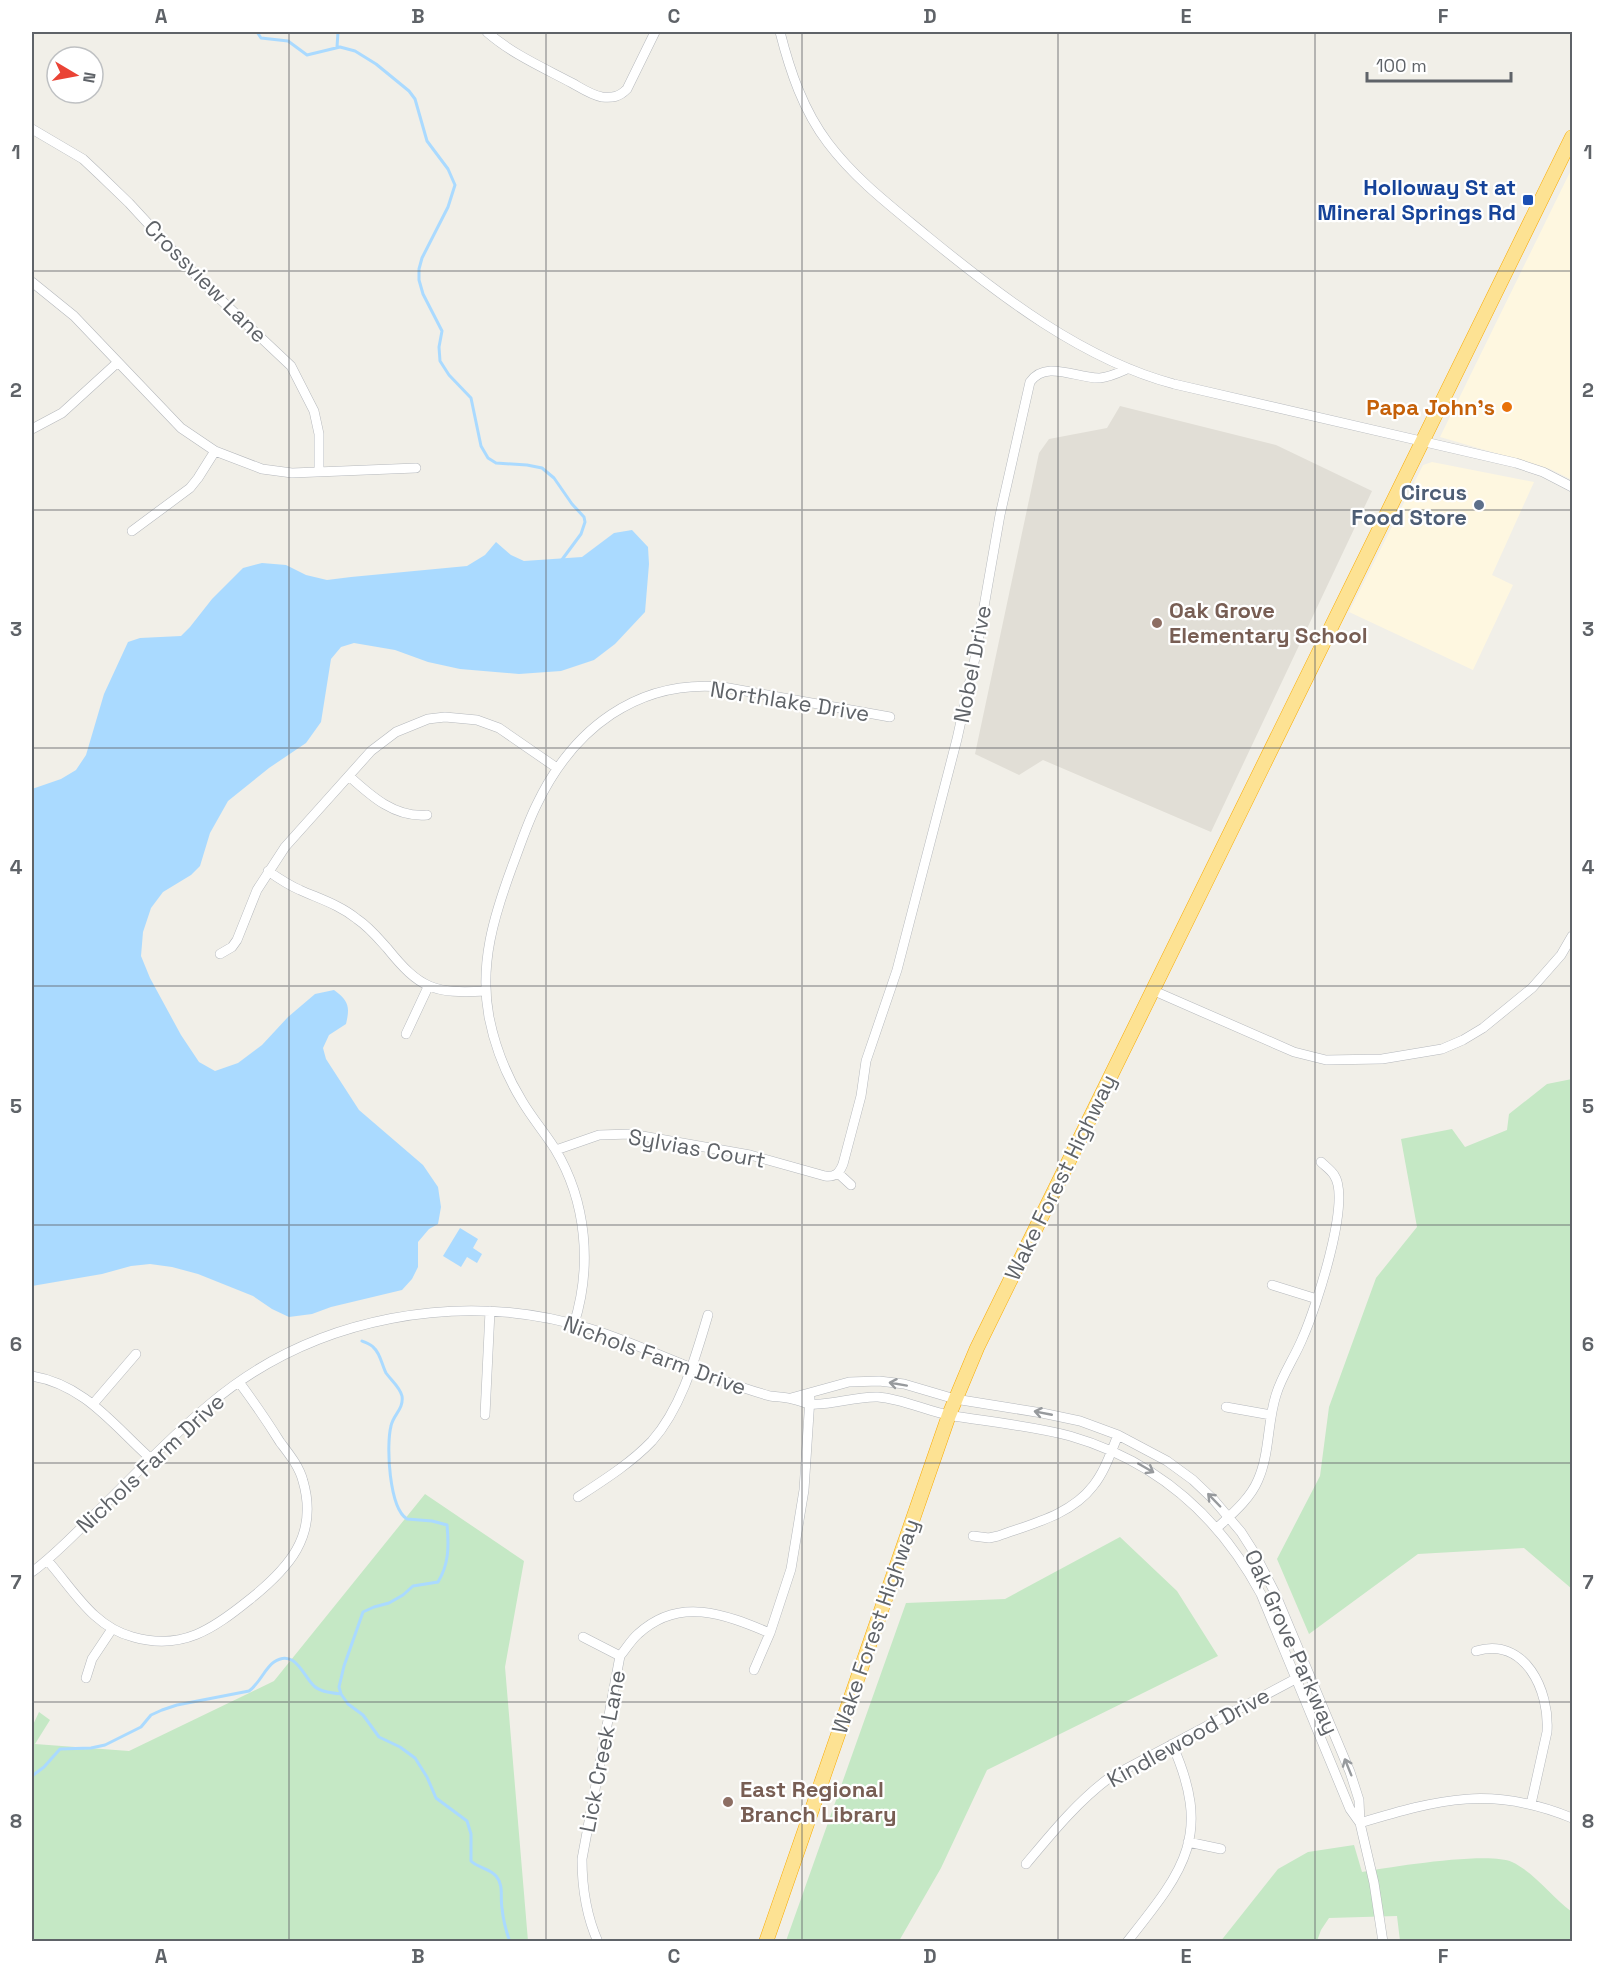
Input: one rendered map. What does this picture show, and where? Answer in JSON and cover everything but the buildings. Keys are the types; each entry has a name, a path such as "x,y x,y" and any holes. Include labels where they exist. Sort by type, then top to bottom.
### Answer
{"highway":[{"name":"Wake Forest Highway","path":"766,1941 949,1415 986,1328 1572,137"}],"street":[{"path":"487,32 512,51 599,96 612,98 620,96 627,89 655,32"},
{"path":"780,32 797,89 809,114 827,141 866,186 1008,299 1090,350 1127,369 1162,381 1530,467 1555,477 1572,488"},
{"name":"Crossview Lane","path":"32,129 83,159 129,203 202,282 291,366 314,411 319,434 319,472"},
{"path":"32,282 74,316 181,428 215,451 262,469 292,473 416,468"},
{"path":"32,429 62,413 118,362"},
{"name":"Nobel Drive","path":"838,1173 846,1155 861,1096 866,1062 897,970 957,739 971,679 1000,515 1030,382 1043,371 1054,370 1099,378 1112,376 1127,369"},
{"path":"132,531 190,488 215,451"},
{"name":"Northlake Drive","path":"574,1324 584,1285 585,1265 582,1226 574,1192 556,1150 522,1102 501,1060 489,1015 486,991 487,955 496,911 536,805 557,768 584,735 617,710 645,697 687,686 740,689 890,717"},
{"path":"220,954 237,940 257,890 268,871 296,835 380,743 396,732 415,723 445,717 477,720 499,728 557,768"},
{"path":"349,776 382,803 406,815 427,815"},
{"path":"268,871 294,887 342,908 358,919 373,932 405,970 428,987 454,992 486,991"},
{"path":"1152,990 1294,1052 1326,1060 1382,1059 1442,1049 1483,1028 1532,988 1560,955 1572,936"},
{"path":"406,1034 428,987"},
{"name":"Sylvias Court","path":"556,1150 598,1135 631,1134 741,1154 825,1176 834,1176 838,1173"},
{"path":"1217,1528 1258,1482 1264,1464 1271,1415 1280,1385 1304,1337 1329,1260 1338,1184 1335,1175 1321,1162"},
{"path":"838,1173 851,1185"},
{"path":"1272,1285 1317,1299"},
{"path":"485,1415 490,1311"},
{"name":"Nichols Farm Drive","path":"32,1572 212,1402 239,1382 308,1342 391,1318 423,1313 490,1311 529,1314 574,1324 763,1394 791,1398 810,1404 878,1397 909,1403 949,1415"},
{"path":"578,1497 622,1467 651,1441 669,1416 691,1367 708,1315"},
{"path":"93,1404 136,1353"},
{"path":"32,1376 63,1386 93,1404 151,1459"},
{"name":"Nichols Farm Drive","path":"791,1398 849,1383 879,1381 904,1384 955,1399"},
{"path":"47,1560 94,1616 112,1629 133,1637 163,1641 180,1640 202,1633 226,1618 272,1581 295,1553 301,1538 306,1517 303,1481 295,1464 239,1382"},
{"path":"754,1670 770,1633 791,1569 804,1490 809,1393"},
{"name":"Oak Grove Parkway","path":"955,1399 1065,1418 1118,1435 1167,1461 1193,1480 1228,1517 1267,1575 1350,1772 1359,1800 1360,1823 1374,1883 1383,1941"},
{"path":"1227,1407 1271,1415"},
{"name":"Oak Grove Parkway","path":"949,1415 1068,1436 1111,1452 1159,1476 1198,1508 1245,1564 1261,1594 1350,1809 1360,1823"},
{"path":"973,1536 989,1538 998,1536 1073,1506 1093,1487 1102,1473 1118,1435"},
{"name":"Lick Creek Lane","path":"598,1941 589,1923 582,1881 582,1858 620,1656 638,1634 658,1621 682,1611 709,1612 770,1633"},
{"path":"87,1677 92,1659 112,1629"},
{"path":"583,1637 620,1656"},
{"path":"1476,1651 1498,1648 1516,1656 1532,1672 1545,1697 1547,1732 1531,1804"},
{"name":"Kindlewood Drive","path":"1026,1864 1082,1800 1109,1778 1309,1673"},
{"path":"1127,1941 1175,1879 1188,1842 1190,1798 1187,1780 1172,1744"},
{"path":"1360,1823 1416,1806 1453,1799 1497,1799 1531,1804 1572,1818"},
{"path":"1188,1842 1221,1849"}],"shaded area":[{"path":"1572,168 1572,480 1550,469 1440,437"},
{"name":"Oak Grove Elementary School","path":"1120,406 1276,445 1372,491 1211,832 1043,760 1019,775 975,754 1039,453 1049,439 1107,428"},
{"path":"1432,462 1534,482 1492,575 1513,585 1473,670 1349,612 1423,465"}],"green space":[{"path":"1572,1079 1572,1589 1524,1548 1418,1554 1309,1634 1277,1559 1320,1476 1329,1407 1376,1278 1417,1227 1401,1139 1452,1129 1465,1147 1507,1130 1509,1114 1547,1084"},
{"path":"425,1494 524,1561 505,1667 528,1941 32,1941 32,1727 39,1712 50,1720 35,1744 129,1751 274,1681"},
{"path":"1120,1537 1177,1591 1218,1656 987,1770 941,1868 899,1941 786,1941 906,1603 1005,1599"},
{"path":"1354,1845 1362,1872 1462,1859 1500,1859 1512,1862 1528,1872 1572,1912 1572,1941 1400,1941 1397,1916 1329,1918 1317,1941 1220,1942 1278,1869 1308,1852"}],"water":[{"path":"632,530 648,547 645,612 615,644 594,660 561,671 519,674 460,669 428,662 395,650 354,643 341,647 331,659 321,722 306,743 269,768 228,801 210,833 200,866 191,875 163,892 151,908 143,932 141,956 150,978 181,1035 199,1062 215,1071 238,1063 262,1045 288,1017 315,994 334,990 343,998 348,1009 346,1024 329,1035 323,1048 326,1059 359,1110 423,1165 438,1187 441,1207 438,1224 429,1229 418,1242 418,1267 412,1279 402,1290 331,1307 312,1314 289,1317 253,1296 198,1274 150,1264 32,1286 32,789 61,779 76,770 86,755 104,694 128,642 140,638 181,636 212,599 243,568 262,563 286,565 306,575 327,580 467,566 485,555 496,542 511,555 524,561 582,557 614,533"},
{"path":"460,1228 478,1239 473,1248 482,1254 477,1263 467,1257 461,1267 443,1256"}],"waterway":[{"path":"257,32 261,38 288,41 307,55 340,47 355,51 376,64 409,91 415,99 427,141 448,169 455,185 448,207 422,258 419,269 423,294 442,331 439,347 440,361 449,375 471,398 481,446 488,458 496,463 542,468 554,478 584,517 585,522 581,534 561,561"},
{"path":"337,47 338,32"},
{"path":"362,1341 376,1350 386,1373 402,1396 400,1408 391,1426 389,1447 390,1476 396,1502 407,1519 447,1525 448,1548 446,1562 438,1582 413,1586 389,1603 363,1612 339,1687 348,1704 363,1715 379,1737 400,1747 415,1758 436,1798 467,1821 471,1834 471,1861 493,1873 500,1883 503,1916 510,1942"},
{"path":"32,1776 44,1767 60,1749 105,1745 141,1727 151,1715 162,1710 249,1691 271,1665 281,1659 288,1658 298,1665 317,1688 341,1694"}],"place":[{"name":"Holloway St at Mineral Springs Rd","path":"1528,200"},
{"name":"Papa John's","path":"1507,407"},
{"name":"Circus Food Store","path":"1479,505"},
{"name":"Oak Grove Elementary School","path":"1157,623"},
{"name":"East Regional Branch Library","path":"728,1802"}]}
